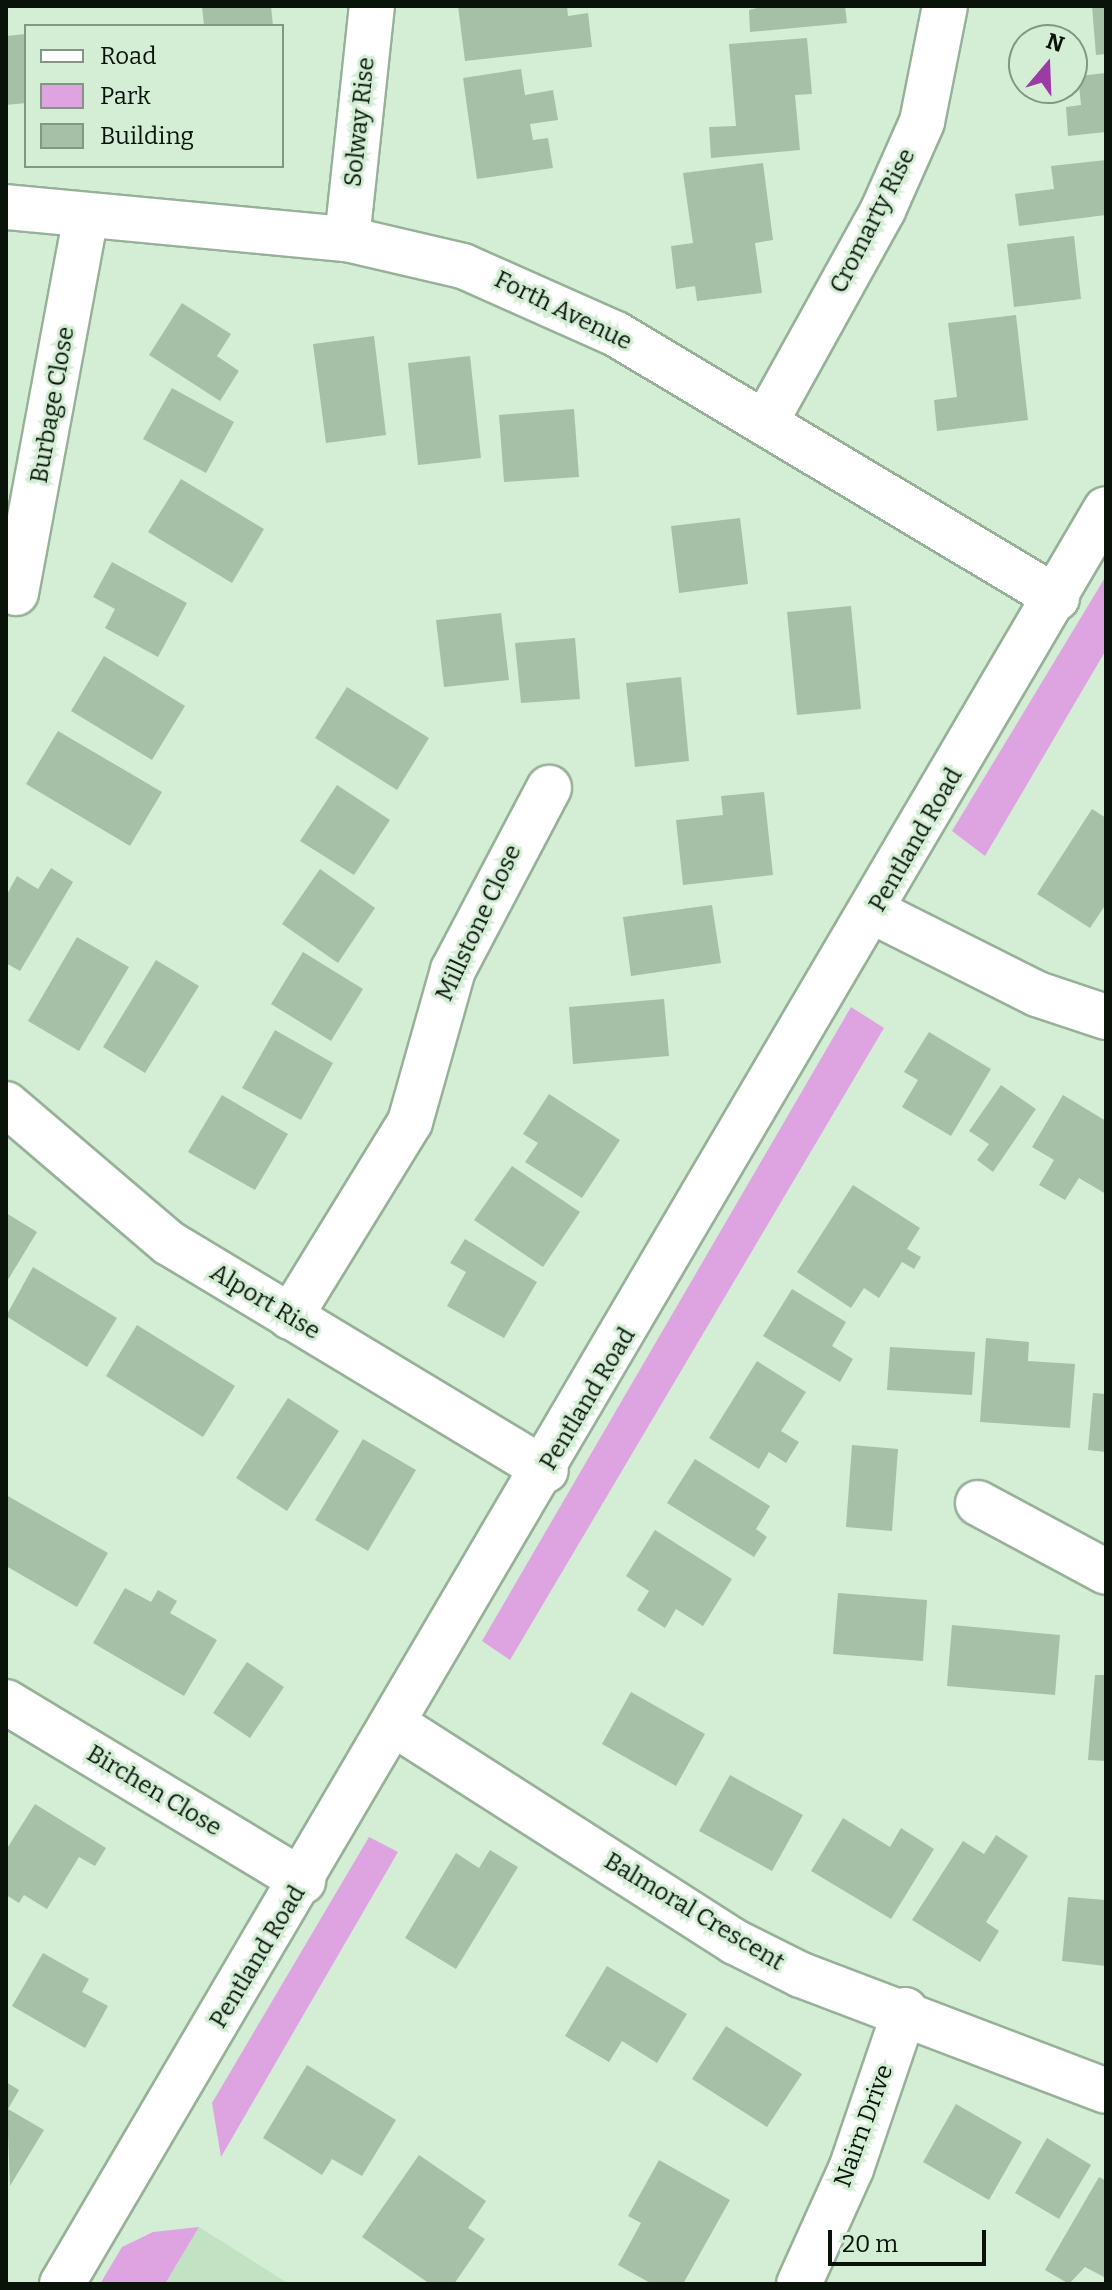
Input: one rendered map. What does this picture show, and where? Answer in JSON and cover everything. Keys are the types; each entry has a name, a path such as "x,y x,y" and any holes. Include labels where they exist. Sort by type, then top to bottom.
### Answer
{"street":[{"name":"Solway Rise","path":"347,239 372,6"},
{"name":"Cromarty Rise","path":"765,423 883,210 922,122 945,6"},
{"name":"Forth Avenue","path":"6,207 347,239 463,266 535,293 765,423 1057,598"},
{"name":"Burbage Close","path":"16,593 86,215"},
{"name":"Pentland Road","path":"62,2284 546,1470 1057,598 1106,509"},
{"name":"Millstone Close","path":"290,1317 410,1122 453,970 549,788"},
{"path":"874,912 1037,994 1106,1017"},
{"name":"Alport Rise","path":"6,1104 169,1243 546,1470"},
{"path":"978,1503 1106,1572"},
{"name":"Birchen Close","path":"6,1702 303,1881"},
{"name":"Balmoral Crescent","path":"394,1724 735,1942 801,1975 905,2010 1106,2091"},
{"name":"Nairn Drive","path":"799,2284 851,2169 905,2010"}],"shaded area":[{"path":"199,2227 289,2284 165,2284"}],"green space":[{"path":"1106,576 1106,650 985,856 952,831"},
{"path":"851,1007 884,1028 510,1660 482,1641"},
{"path":"369,1837 398,1852 221,2157 212,2103"},
{"path":"199,2227 165,2284 100,2284 122,2247 153,2232"}],"building":[{"path":"202,6 271,6 273,24 204,24"},
{"path":"458,6 567,6 568,16 588,13 592,47 465,61"},
{"path":"765,6 845,6 847,23 750,32 749,10"},
{"path":"1092,6 1106,6 1106,54 1096,55"},
{"path":"24,34 24,103 6,105 6,36"},
{"path":"807,38 812,94 795,95 800,150 711,158 709,127 736,126 729,44"},
{"path":"521,69 525,95 553,90 558,120 530,124 533,140 548,138 553,168 477,179 463,78"},
{"path":"1106,73 1106,132 1068,136 1066,107 1088,104 1088,75"},
{"path":"1106,160 1106,215 1019,226 1015,194 1054,189 1051,166"},
{"path":"763,163 773,240 755,243 762,293 697,301 695,286 676,289 671,246 693,243 683,173"},
{"path":"1074,236 1081,299 1014,307 1007,244"},
{"path":"182,303 231,334 217,356 239,371 220,401 149,355"},
{"path":"1016,315 1028,420 937,431 934,400 957,397 948,323"},
{"path":"374,336 386,435 326,443 313,344"},
{"path":"470,356 481,458 418,465 408,363"},
{"path":"172,388 234,422 206,473 143,439"},
{"path":"574,409 579,477 504,482 499,415"},
{"path":"181,479 264,529 232,583 148,532"},
{"path":"740,518 748,584 679,593 671,526"},
{"path":"112,562 187,603 158,657 105,628 115,609 93,597"},
{"path":"851,606 861,709 797,715 787,612"},
{"path":"501,613 509,680 444,687 436,620"},
{"path":"575,638 580,699 521,703 515,643"},
{"path":"104,656 185,706 152,760 71,711"},
{"path":"681,677 689,761 635,767 626,683"},
{"path":"347,687 429,738 397,790 315,738"},
{"path":"58,731 162,792 130,846 26,784"},
{"path":"337,785 390,820 354,875 300,841"},
{"path":"764,792 773,875 683,885 676,820 723,815 721,796"},
{"path":"1092,809 1106,818 1106,904 1090,928 1037,894"},
{"path":"51,868 73,882 20,971 6,963 6,896 17,876 38,889"},
{"path":"320,869 375,908 338,963 282,924"},
{"path":"712,905 721,963 631,976 623,917"},
{"path":"77,937 129,967 79,1051 28,1021"},
{"path":"303,952 363,989 331,1041 271,1004"},
{"path":"156,960 199,986 145,1073 103,1047"},
{"path":"664,999 669,1056 573,1064 569,1007"},
{"path":"275,1030 333,1063 301,1120 242,1088"},
{"path":"929,1032 991,1069 951,1136 902,1107 918,1080 904,1072"},
{"path":"1001,1085 1036,1109 993,1172 977,1160 989,1144 969,1131"},
{"path":"549,1094 620,1140 582,1198 525,1162 538,1143 523,1134"},
{"path":"222,1095 288,1134 255,1190 188,1152"},
{"path":"1063,1095 1106,1121 1106,1194 1079,1178 1065,1200 1039,1185 1054,1160 1032,1147"},
{"path":"512,1166 580,1212 543,1267 474,1220"},
{"path":"853,1185 920,1228 907,1249 921,1257 914,1269 902,1262 879,1298 864,1288 851,1308 797,1272"},
{"path":"6,1213 37,1232 6,1283"},
{"path":"465,1239 537,1282 504,1338 447,1306 466,1272 450,1263"},
{"path":"33,1267 117,1318 87,1367 6,1316"},
{"path":"792,1289 846,1322 832,1346 853,1359 840,1382 763,1336"},
{"path":"137,1325 235,1386 203,1437 106,1376"},
{"path":"986,1338 1029,1342 1028,1361 1075,1364 1070,1428 980,1422"},
{"path":"890,1347 975,1352 972,1395 887,1390"},
{"path":"757,1361 806,1392 781,1431 799,1442 786,1463 769,1452 759,1469 709,1438"},
{"path":"1093,1393 1106,1394 1106,1452 1088,1450"},
{"path":"288,1398 339,1431 287,1511 236,1478"},
{"path":"363,1439 416,1470 368,1551 315,1520"},
{"path":"852,1445 898,1449 892,1531 846,1527"},
{"path":"695,1459 770,1506 756,1529 767,1537 754,1557 667,1503"},
{"path":"6,1495 108,1553 77,1607 6,1566"},
{"path":"655,1530 732,1579 703,1626 676,1609 665,1628 637,1610 649,1591 626,1576"},
{"path":"125,1588 151,1602 158,1590 177,1601 170,1613 217,1640 184,1696 93,1643"},
{"path":"838,1593 927,1600 923,1661 833,1654"},
{"path":"952,1625 1060,1635 1055,1695 947,1686"},
{"path":"247,1662 284,1687 250,1738 213,1713"},
{"path":"1095,1675 1106,1675 1106,1761 1088,1760"},
{"path":"631,1692 705,1734 676,1786 602,1744"},
{"path":"730,1775 803,1815 772,1871 699,1831"},
{"path":"35,1804 106,1848 95,1866 79,1857 47,1909 24,1895 19,1903 6,1895 6,1850"},
{"path":"843,1818 890,1847 901,1828 934,1849 891,1919 811,1871"},
{"path":"996,1835 1028,1856 986,1922 999,1931 980,1962 912,1920 963,1841 984,1854"},
{"path":"490,1850 518,1867 456,1969 405,1938 456,1853 479,1868"},
{"path":"1068,1897 1106,1900 1106,1966 1062,1961"},
{"path":"43,1953 89,1979 82,1992 108,2006 85,2048 12,2006"},
{"path":"607,1966 687,2014 657,2063 622,2041 609,2062 565,2036"},
{"path":"726,2026 802,2074 767,2127 692,2079"},
{"path":"307,2065 396,2120 362,2176 332,2159 322,2175 263,2138"},
{"path":"6,2082 19,2090 8,2109 44,2130 10,2186"},
{"path":"956,2104 1022,2142 989,2200 923,2162"},
{"path":"1047,2138 1091,2165 1059,2219 1015,2193"},
{"path":"419,2155 486,2201 468,2228 485,2239 454,2284 430,2284 362,2237"},
{"path":"659,2160 730,2200 683,2284 652,2284 618,2265 641,2223 628,2216"},
{"path":"1099,2177 1106,2181 1106,2278 1085,2267 1069,2284 1045,2270"}]}
